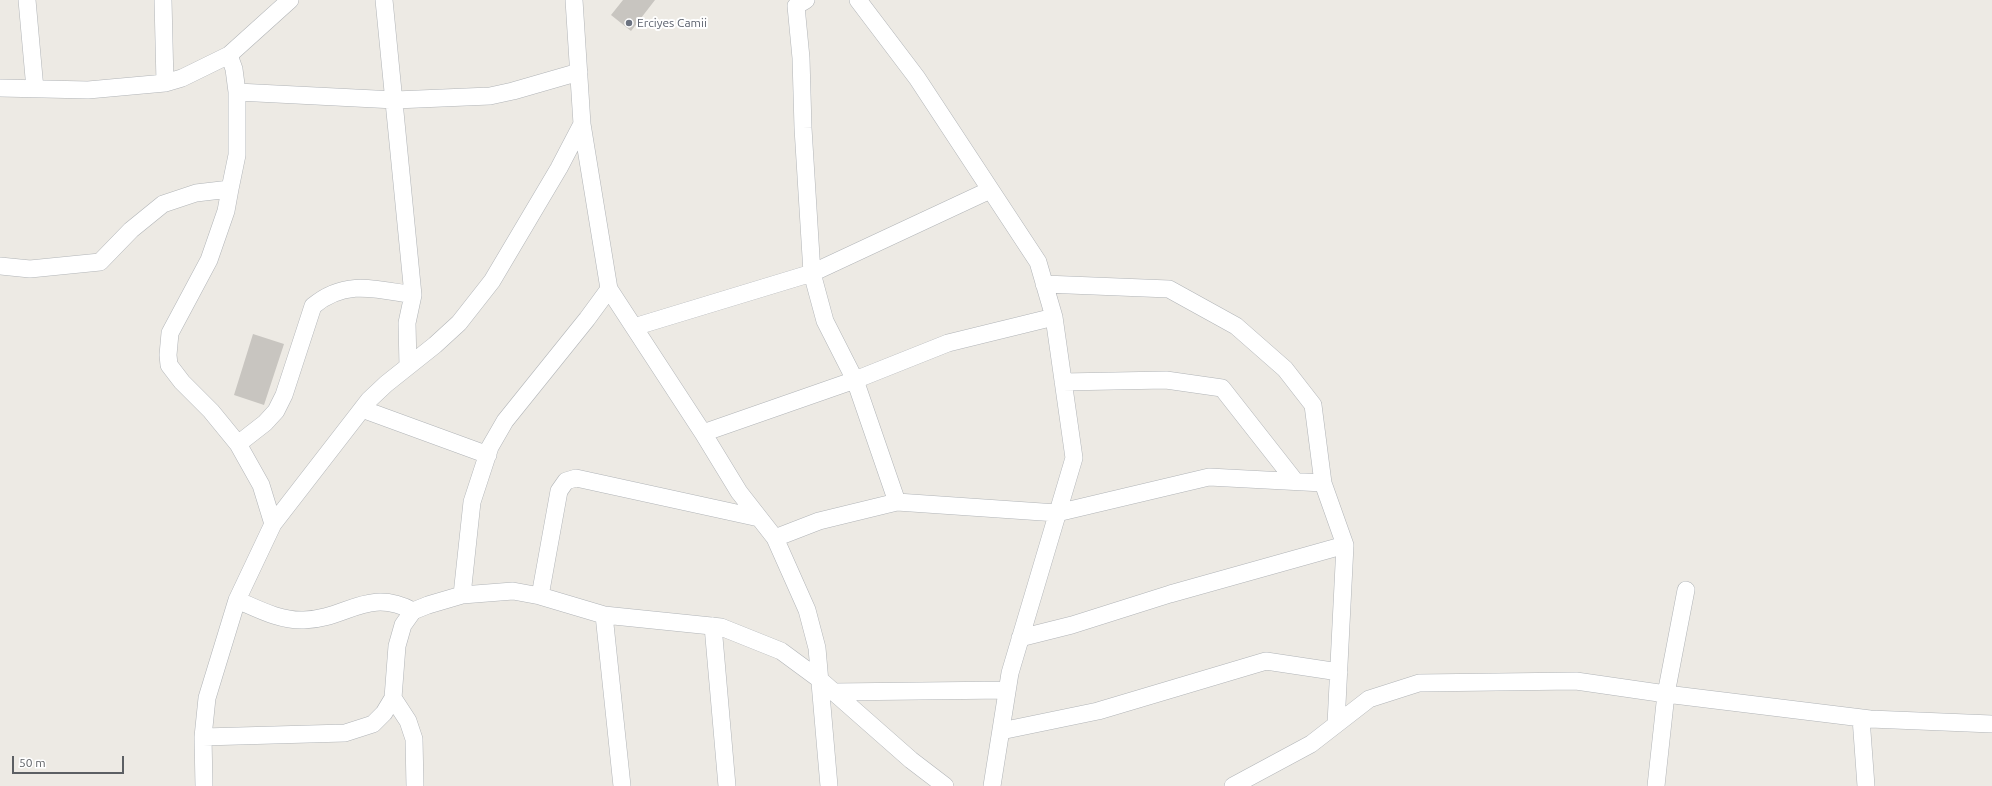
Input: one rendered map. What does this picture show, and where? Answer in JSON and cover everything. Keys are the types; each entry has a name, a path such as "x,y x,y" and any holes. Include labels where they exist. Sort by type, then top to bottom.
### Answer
{"street":[{"path":"27,0 35,89"},
{"path":"163,0 165,83"},
{"path":"0,88 88,90 165,83 182,78 229,55 290,0"},
{"path":"384,0 413,296 406,323 408,366"},
{"path":"574,0 582,124 609,289 703,433 739,492 775,538 807,610 817,648 829,786"},
{"path":"806,0 796,6 802,58 803,128 812,273 825,321 856,380 897,502"},
{"path":"858,0 917,78 1038,262 1054,318 1074,458 1010,673 992,786"},
{"path":"229,55 234,69 237,92 237,154 226,210 209,260 170,333 168,355 169,365 182,382 211,411 238,444 261,485 273,524"},
{"path":"237,92 395,100 490,96 579,72"},
{"path":"204,786 203,737 207,698 237,600 273,524 362,409 386,384 435,345 459,323 492,281 559,168 582,124"},
{"path":"0,266 30,269 100,262 131,230 162,204 196,193 230,189"},
{"path":"634,327 812,273 990,190"},
{"path":"1044,284 1169,289 1236,326 1285,369 1313,405 1323,483 1345,545 1336,724"},
{"path":"238,444 265,423 276,411 284,395 313,306 324,297 341,289 374,289 413,296"},
{"path":"462,595 472,502 488,455 505,421 588,319 609,289"},
{"path":"703,433 856,380 948,343 1054,318"},
{"path":"1063,382 1166,380 1222,388 1295,481"},
{"path":"362,409 488,455"},
{"path":"775,538 819,521 897,502 1057,513 1208,477 1323,483"},
{"path":"540,596 559,490 566,480 576,478 759,518"},
{"path":"1020,638 1072,625 1170,594 1345,545"},
{"path":"1656,786 1666,694 1686,590"},
{"path":"203,737 345,733 373,724 384,713 393,698 397,646 403,624 413,612 428,605 462,595 513,591 540,596 604,615 721,627 781,651 819,679 911,760 945,786"},
{"path":"237,600 271,615 303,620 322,618 361,604 379,602 398,603 413,612"},
{"path":"604,615 622,786"},
{"path":"713,626 727,786"},
{"path":"1001,731 1098,711 1266,661 1338,672"},
{"path":"1233,786 1311,744 1369,699 1419,684 1576,681 1666,694 1861,718 1992,724"},
{"path":"834,692 1007,690"},
{"path":"393,698 408,721 414,739 415,786"},
{"path":"1861,718 1866,786"}],"building":[{"name":"Erciyes Camii","path":"623,0 655,0 631,31 611,15"},
{"path":"253,334 284,344 264,405 234,395"}],"place":[{"name":"Erciyes Camii","path":"629,23"}]}
